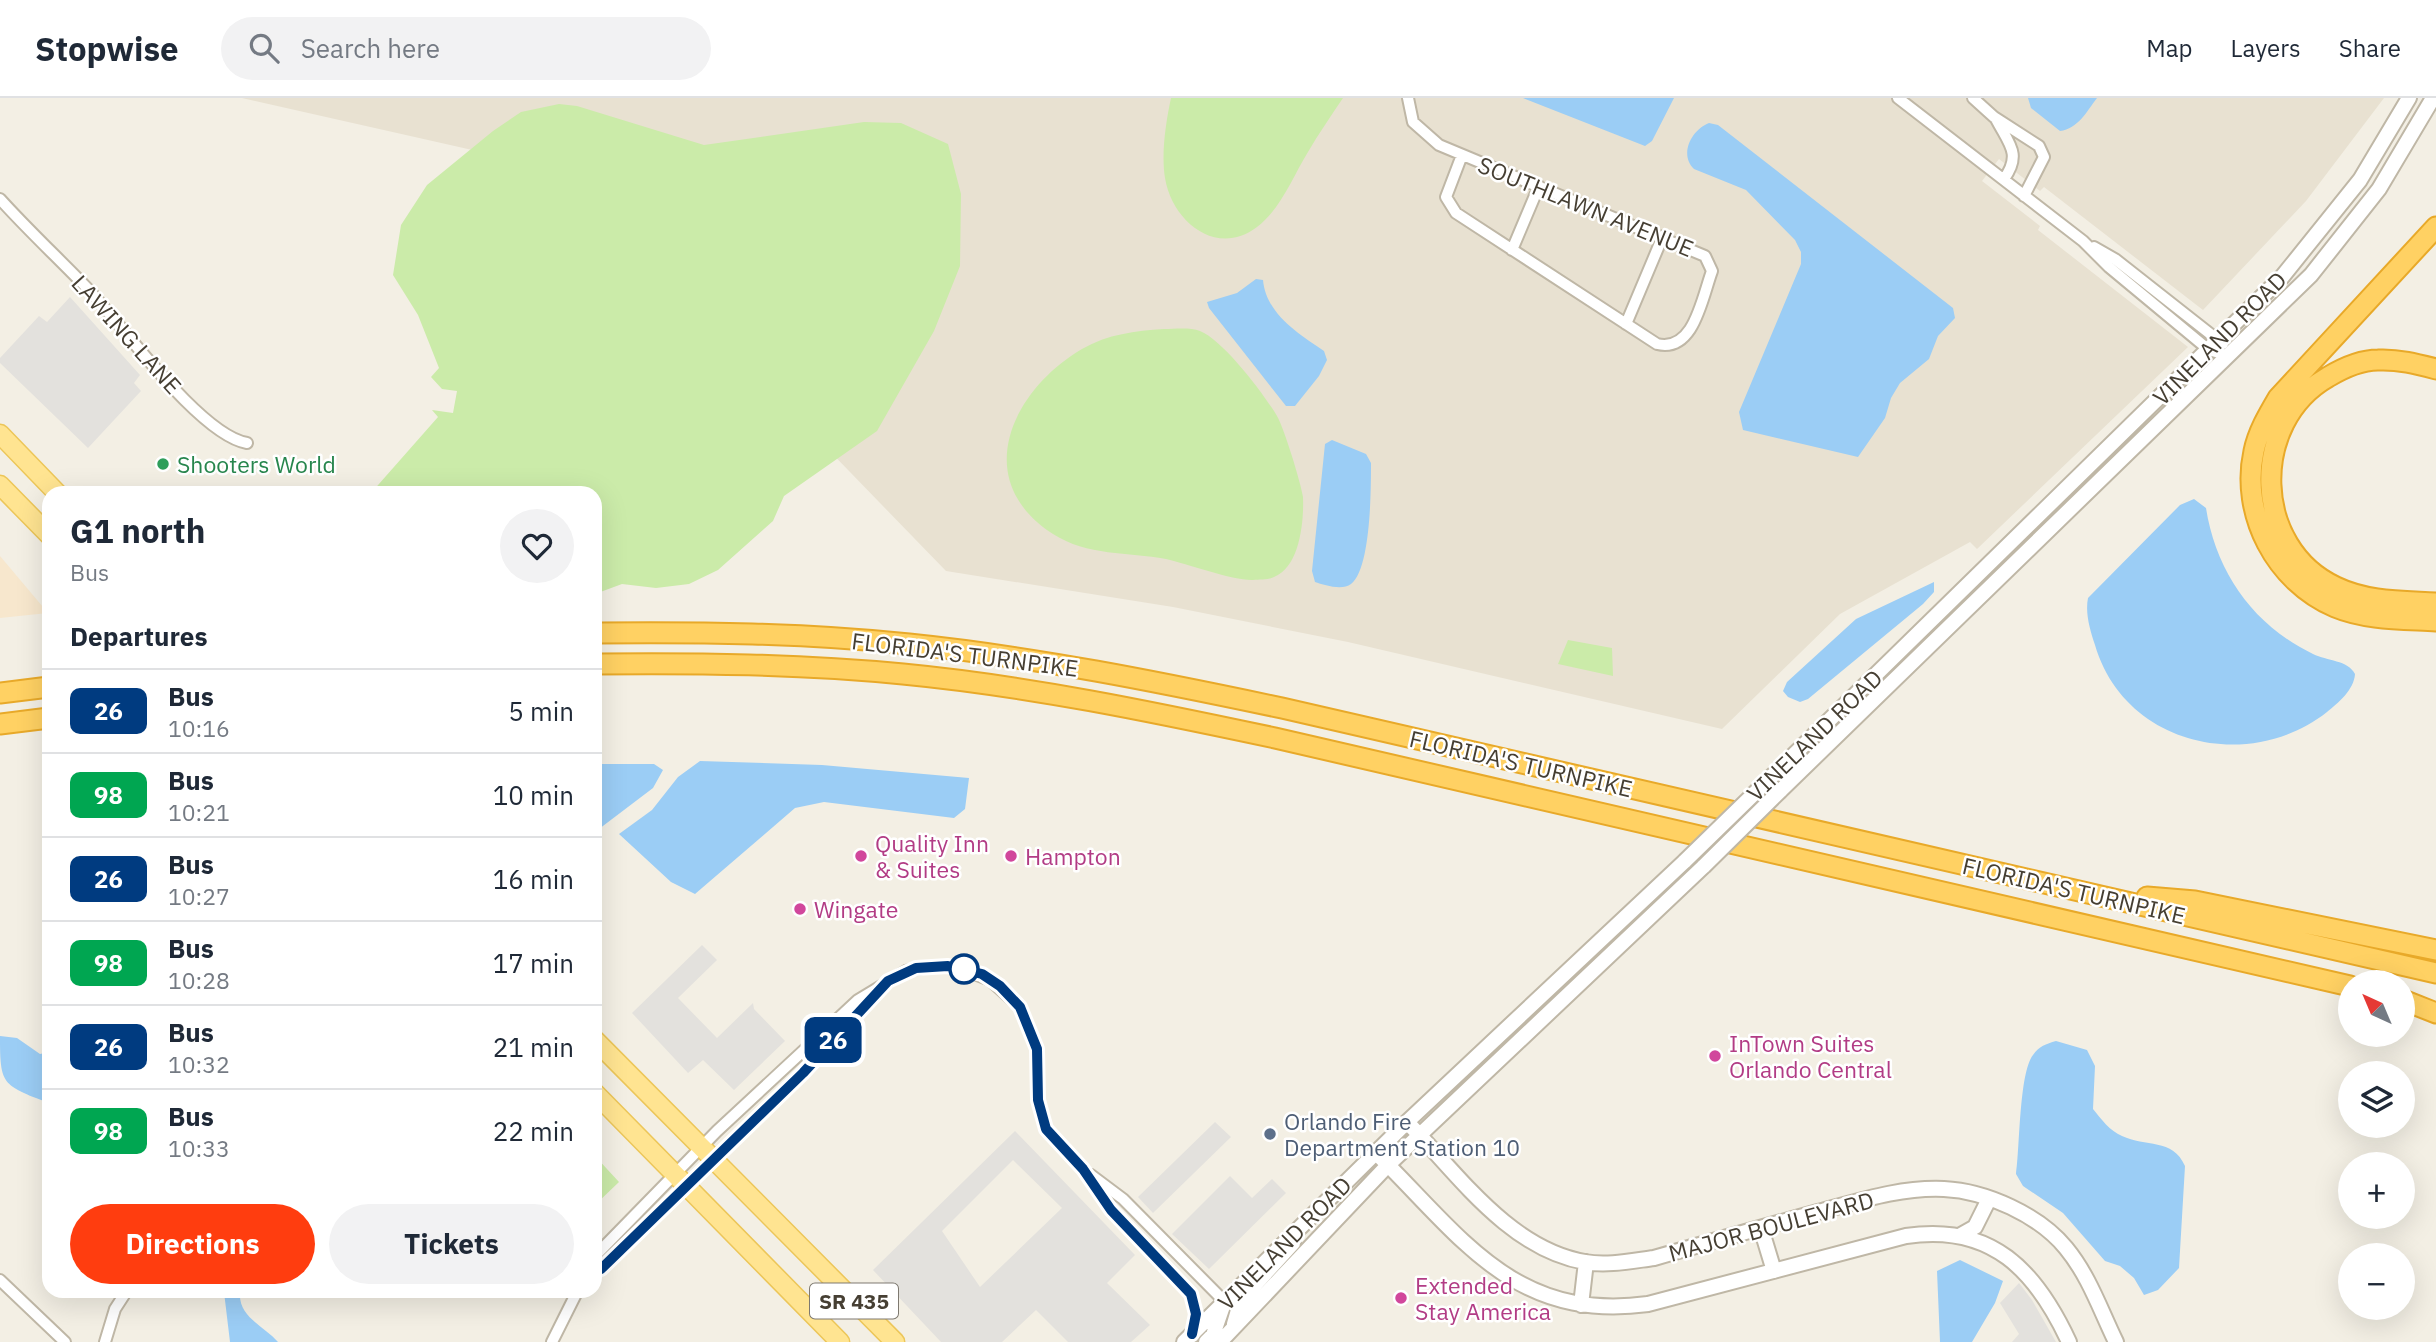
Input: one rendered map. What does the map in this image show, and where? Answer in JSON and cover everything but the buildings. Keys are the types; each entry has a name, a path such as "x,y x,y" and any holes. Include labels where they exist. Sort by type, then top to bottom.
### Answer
{"highway":[{"path":"2436,227 2278,398 2263,423 2254,450 2251,483 2253,505 2267,545 2279,563 2304,588 2319,599 2352,612 2436,621"},
{"path":"2436,369 2410,362 2376,359 2345,367 2320,382 2296,403 2280,429 2271,457 2269,489 2276,519 2290,548 2318,577 2350,593 2372,598 2436,603"},
{"name":"FLORIDA'S TURNPIKE","path":"602,633 800,635 910,644 1050,663 1282,708 2436,973"},
{"name":"FLORIDA'S TURNPIKE","path":"602,664 799,665 906,674 1157,713 1275,737 2338,983"},
{"path":"0,693 42,688"},
{"path":"0,724 42,719"},
{"path":"2076,891 2194,901 2436,950"},
{"path":"2415,1001 2436,1005"},
{"path":"2415,1004 2436,1013"}],"main road":[{"path":"0,434 50,486"},
{"path":"0,485 42,528"},
{"name":"SR 435","path":"602,1047 895,1342"},
{"name":"SR 435","path":"602,1100 840,1342"}],"street":[{"name":"SOUTHLAWN AVENUE","path":"1408,98 1413,122 1439,145 1663,236 1705,256 1712,271 1688,335 1682,341 1665,346 1626,324 1456,213 1448,205 1448,188 1462,155"},
{"path":"1898,98 2082,241 2115,259 2229,356"},
{"path":"1973,98 1994,117 2039,146 2044,156 2024,196"},
{"name":"VINELAND ROAD","path":"1220,1342 1388,1165 1704,866 2229,356 2334,249 2379,189 2433,98"},
{"path":"2407,103 2423,118"},
{"name":"VINELAND ROAD","path":"1188,1338 1375,1152 1685,861 2282,276 2334,215 2407,103"},
{"path":"1994,117 2014,154 2014,166 2004,179"},
{"path":"2014,154 2030,139"},
{"path":"1512,250 1539,186"},
{"name":"LAWING LANE","path":"0,199 87,288 202,416 230,438 247,443"},
{"name":"LAWING LANE","path":"0,209 14,214"},
{"path":"1626,324 1663,236"},
{"path":"2063,491 2076,505"},
{"path":"2010,544 2022,556"},
{"path":"602,1268 680,1180 702,1146 858,1000 888,981 916,968 948,966 982,974 1007,992 1026,1017 1038,1058 1038,1100 1044,1125 1083,1169 1111,1210 1191,1294 1196,1314 1188,1338"},
{"path":"602,1250 680,1180 715,1159 818,1057 888,981"},
{"path":"807,1045 818,1057"},
{"name":"MAJOR BOULEVARD","path":"1407,1122 1504,1222 1558,1255 1586,1262 1621,1263 1654,1258 1913,1190 1945,1189 1989,1199 2037,1224 2064,1246 2086,1276 2111,1340"},
{"name":"MAJOR BOULEVARD","path":"1375,1152 1465,1244 1494,1268 1548,1297 1581,1305 1616,1308 1648,1304 1906,1236 1928,1233 1959,1236 1993,1248 2024,1270 2050,1302 2069,1342"},
{"path":"1083,1169 1123,1199 1225,1302 1213,1335 1206,1342"},
{"path":"1111,1210 1123,1199"},
{"path":"1959,1236 1975,1227 1989,1199"},
{"path":"1233,1329 1241,1300 1282,1259 1316,1211"},
{"path":"1761,1228 1774,1271"},
{"path":"1581,1305 1586,1262"},
{"path":"0,1280 65,1342"},
{"path":"105,1342 115,1309 122,1298"},
{"path":"552,1342 574,1298"}],"shaded area":[{"path":"242,98 2384,98 2306,201 2203,310 2044,187 2040,191 1999,159 1982,181 2040,226 2038,230 2188,347 1977,549 1970,542 1840,614 1722,729 1348,642 1173,607 946,571 556,169"},
{"path":"70,297 140,375 134,383 141,391 88,448 0,363 0,358 39,316 47,322"},
{"path":"0,556 42,606 42,614 0,618"},
{"path":"702,945 717,960 678,998 717,1038 753,1003 754,1009 785,1041 734,1090 703,1060 688,1073 632,1013"},
{"path":"1215,1122 1231,1137 1153,1213 1138,1197"},
{"path":"1015,1131 1135,1255 1107,1283 1150,1325 1131,1342 1068,1342 1036,1310 1002,1342 941,1342 873,1270","holes":["1013,1160 1062,1208 980,1287 942,1231"]},
{"path":"1230,1176 1252,1198 1272,1179 1286,1193 1209,1269 1172,1234"},
{"path":"2019,1283 2056,1342 2012,1342 2019,1334 2000,1303"}],"green space":[{"path":"1171,98 1343,98 1273,211 1257,227 1242,236 1226,238 1212,236 1186,221 1169,194 1164,159"},
{"path":"559,104 577,106 704,145 864,122 901,123 948,144 961,194 960,266 934,331 877,431 784,496 773,521 718,570 689,584 656,588 622,584 602,591 602,486 377,486 438,417 432,410 453,413 457,391 442,389 431,377 439,368 418,315 393,275 401,225 427,185 493,131 521,112"},
{"path":"1192,329 1209,336 1242,369 1280,422 1302,490 1303,518 1299,542 1290,564 1272,578 1245,580 1166,559 1080,546 1053,534 1027,512 1012,488 1007,463 1010,437 1020,411 1036,388 1057,367 1092,344 1122,334"},
{"path":"1568,640 1612,648 1613,676 1558,664"},
{"path":"602,1164 619,1182 602,1198"}],"water":[{"path":"1523,98 1674,98 1652,141 1645,146"},
{"path":"2028,98 2097,98 2077,123 2060,131 2031,108"},
{"path":"1709,123 1718,125 1953,308 1955,318 1938,336 1929,359 1900,383 1891,398 1885,418 1858,457 1743,430 1739,412 1801,264 1801,252 1795,240 1746,190 1694,169 1687,157 1689,143 1697,131"},
{"path":"1256,279 1263,280 1265,292 1277,313 1324,351 1327,360 1319,376 1295,406 1286,406 1207,302 1237,293"},
{"path":"1332,440 1366,454 1371,463 1371,491 1363,562 1358,576 1351,584 1343,587 1315,582 1312,571 1325,444"},
{"path":"2194,499 2206,508 2218,554 2228,575 2255,612 2292,642 2313,654 2342,663 2355,674 2349,691 2340,700 2327,712 2296,731 2262,742 2227,744 2192,739 2160,726 2132,706 2110,679 2095,645 2088,616 2088,598 2180,505"},
{"path":"1934,582 1934,592 1923,604 1808,699 1800,702 1788,697 1783,691 1787,682 1856,619"},
{"path":"700,761 822,765 969,778 965,809 954,818 824,802 795,808 695,894 671,882 619,834 652,810 678,777"},
{"path":"602,764 654,764 663,770 653,788 602,827"},
{"path":"0,1036 17,1038 42,1054 42,1100 13,1087 3,1074"},
{"path":"2056,1041 2087,1050 2095,1066 2093,1109 2106,1124 2122,1136 2166,1147 2180,1157 2185,1166 2179,1268 2158,1290 2144,1295 2134,1278 2120,1266 2105,1261 2063,1213 2023,1186 2016,1174 2028,1064 2038,1049"},
{"path":"1960,1260 2003,1281 1995,1303 1972,1342 1940,1342 1937,1271"},
{"path":"225,1298 240,1298 247,1314 278,1342 230,1342"}],"bus line":[{"name":"26","path":"602,1268 803,1073 888,981 916,968 948,966 982,974 1000,986 1020,1007 1030,1025 1037,1049 1038,1100 1046,1129 1083,1169 1111,1210 1191,1294 1196,1314 1192,1334"}],"place":[{"name":"Shooters World","path":"163,464"},
{"name":"Quality Inn & Suites","path":"861,856"},
{"name":"Hampton","path":"1011,856"},
{"name":"Wingate","path":"800,909"},
{"name":"InTown Suites Orlando Central","path":"1715,1056"},
{"name":"Orlando Fire Department Station 10","path":"1270,1134"},
{"name":"Extended Stay America","path":"1401,1298"}]}
